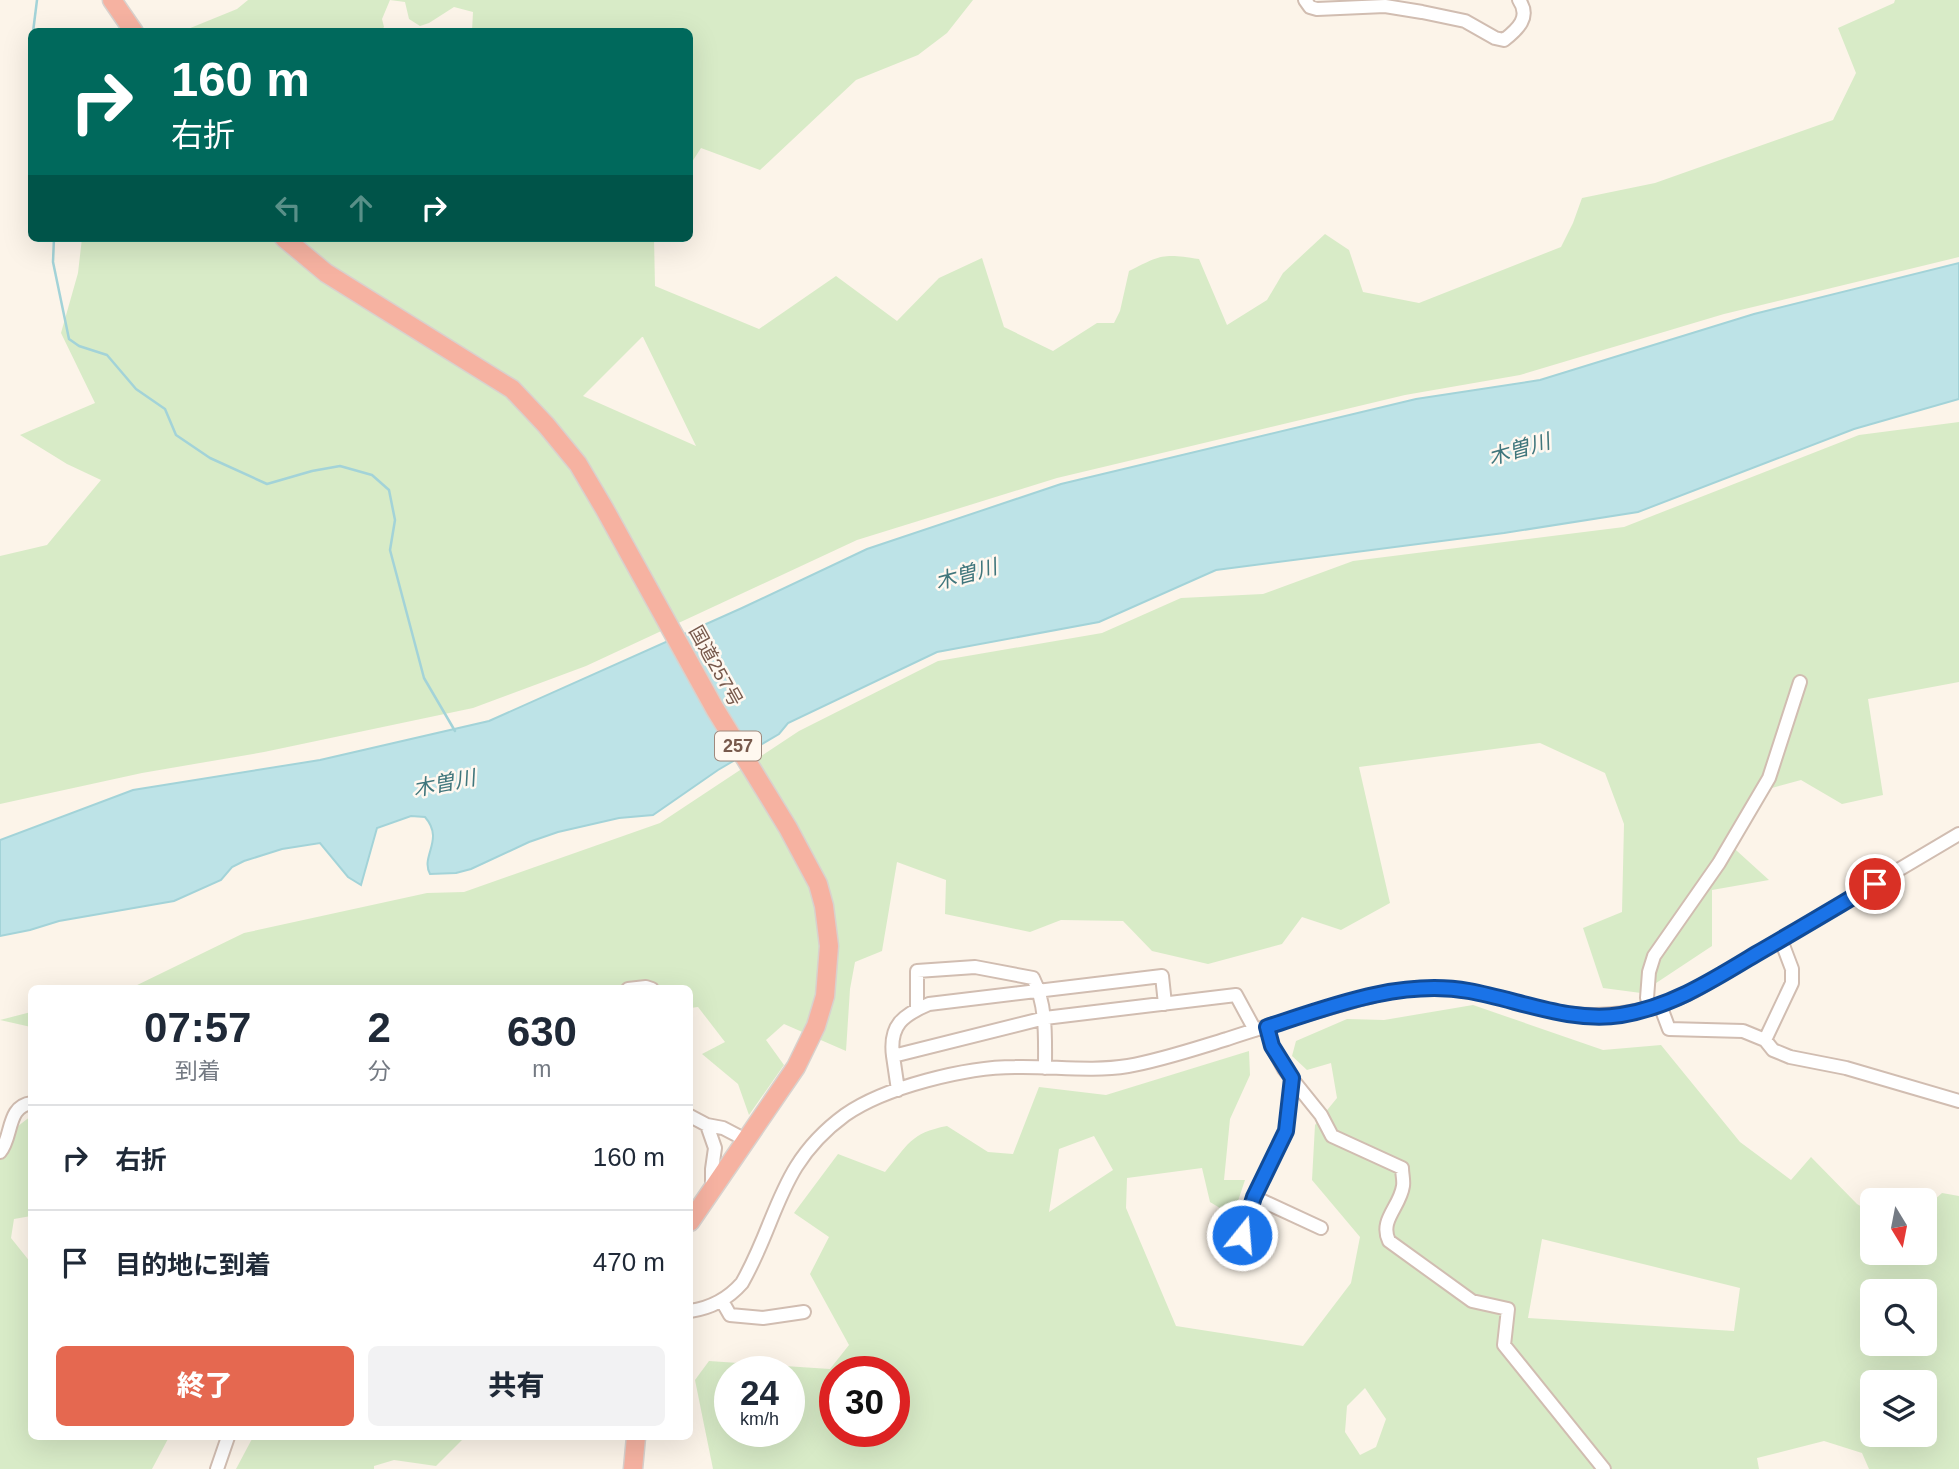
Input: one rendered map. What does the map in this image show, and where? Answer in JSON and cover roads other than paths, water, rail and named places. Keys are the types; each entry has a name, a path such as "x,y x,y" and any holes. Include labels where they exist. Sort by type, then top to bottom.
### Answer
{"highway":[{"path":"112,0 131,28"},
{"name":"国道257号","path":"289,242 326,273 512,389 546,425 578,464 715,709 788,828 818,884 824,906 829,947 825,996 809,1043 693,1218"},
{"path":"633,1469 636,1440"}],"street":[{"path":"1305,0 1317,9 1385,6 1422,12 1465,21 1495,38 1504,40 1522,23 1524,14 1519,0"},
{"path":"1647,998 1649,972 1654,956 1718,863 1769,778 1800,682"},
{"path":"693,1310 722,1301 733,1294 750,1270 789,1176 804,1153 846,1115 866,1102 898,1090 977,1070 1015,1067 1098,1069 1127,1066 1175,1055 1378,994 1424,988 1468,991 1550,1010 1595,1016 1622,1015 1660,1005 1694,990 1959,834"},
{"path":"1765,1040 1792,983 1792,969 1781,940"},
{"path":"917,1009 917,971 975,967 1033,978 1040,991 1045,1018 1045,1068"},
{"path":"898,1090 891,1041 900,1021 929,1004 1162,976 1165,1004"},
{"path":"893,1056 1045,1018 1236,995 1292,1078 1321,1115 1332,1136 1402,1168 1403,1186 1385,1226 1389,1241 1472,1301 1508,1309 1504,1345 1604,1469"},
{"path":"1660,1005 1669,1029 1743,1031 1765,1040 1773,1050 1790,1057 1846,1068 1959,1101"},
{"path":"1234,1261 1254,1197 1286,1131 1292,1078"},
{"path":"0,1152 8,1137 14,1113 22,1105 28,1104"},
{"path":"693,1118 746,1140"},
{"path":"707,1125 715,1149 712,1189"},
{"path":"1254,1197 1321,1228"},
{"path":"722,1301 730,1315 763,1318 804,1312"},
{"path":"217,1469 227,1440"}],"water":[{"name":"木曽川","path":"1959,263 1959,399 1854,429 1638,512 1504,533 1216,570 1099,622 937,652 788,723 779,734 718,770 653,815 619,818 558,832 456,873 430,874 428,861 433,840 431,825 425,817 411,816 377,828 361,885 348,877 320,843 282,849 244,861 232,867 221,880 174,901 59,921 0,936 0,840 133,790 320,760 489,721 867,549 1061,484 1416,399 1540,380 1754,314"}],"waterway":[{"path":"34,28 37,0"},
{"path":"54,242 53,262 69,339 79,346 107,355 136,389 165,409 176,435 210,458 267,484 340,466 372,475 389,490 395,520 390,550 424,678 455,731"}]}
